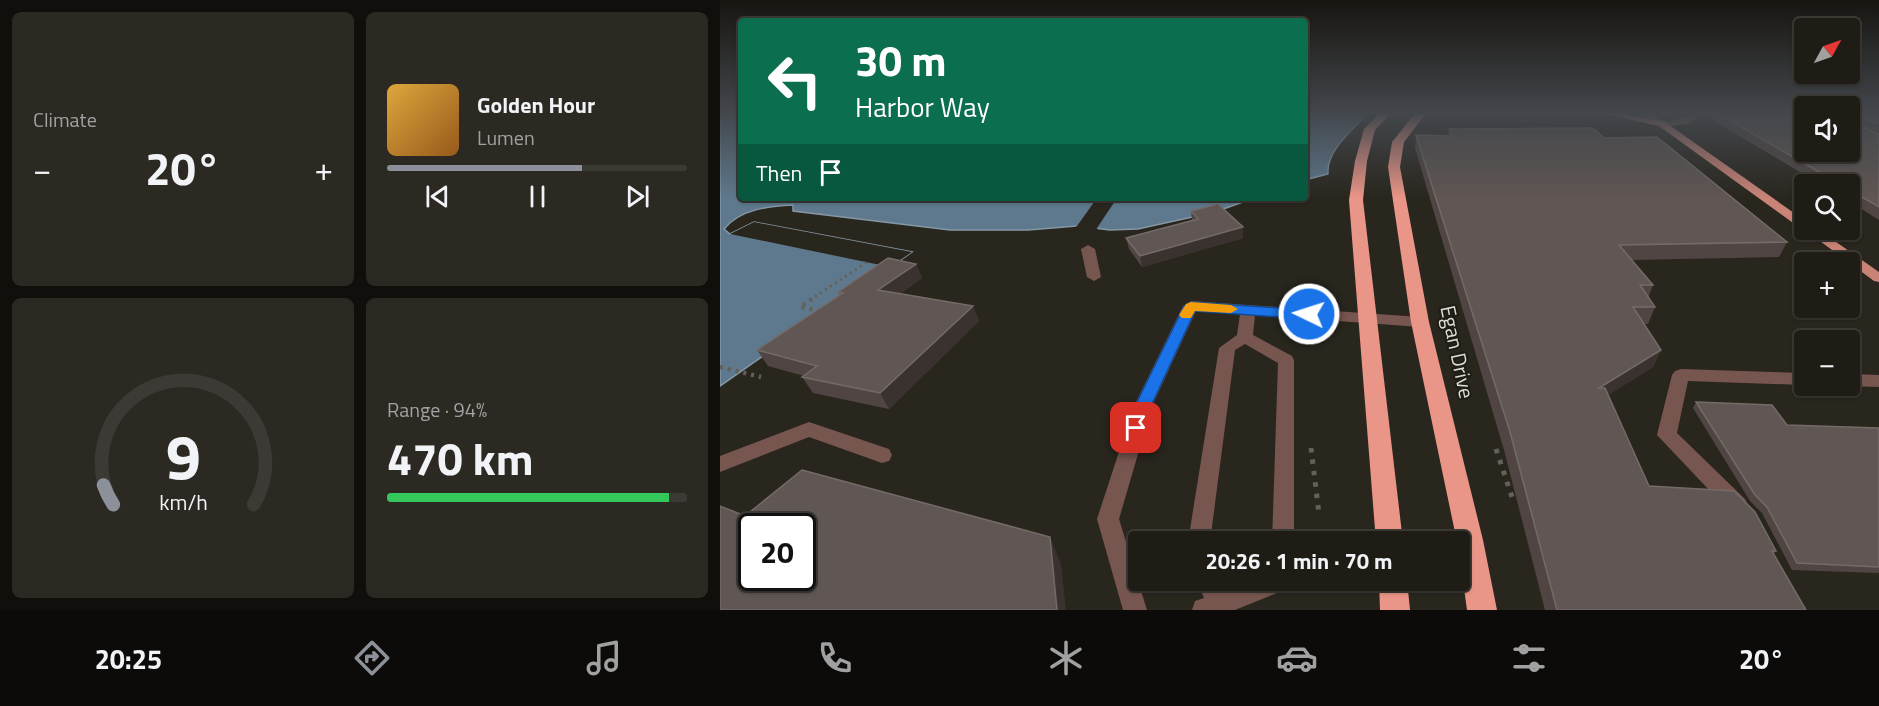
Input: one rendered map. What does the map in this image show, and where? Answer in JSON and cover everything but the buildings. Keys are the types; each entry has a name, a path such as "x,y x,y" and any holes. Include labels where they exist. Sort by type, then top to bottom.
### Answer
{"highway":[{"path":"1367,140 1361,161 1356,200 1389,531"},
{"name":"Egan Drive","path":"1399,140 1394,167 1420,322 1470,540 1482,610"},
{"path":"1394,591 1395,610"}],"main road":[{"path":"1685,140 1794,218"},
{"path":"1825,240 1879,278"}],"street":[{"path":"1088,249 1094,277"},
{"path":"1135,610 1108,519 1143,406 1191,306 1420,322"},
{"path":"1245,337 1248,310"},
{"path":"1200,531 1227,348 1245,337"},
{"path":"1245,337 1286,360 1283,531"},
{"path":"1752,521 1667,435 1681,375 1794,379"},
{"path":"1860,380 1879,381"},
{"path":"720,464 809,429 882,454"},
{"path":"1209,591 1211,606 1252,591"}],"path":[{"path":"831,313 800,307 867,262"},
{"path":"720,367 761,377"},
{"path":"1311,448 1319,514"},
{"path":"1496,449 1512,497"}],"water":[{"path":"720,140 738,140 738,201 1246,201 1215,212 1138,229 1110,230 1077,226 1028,230 950,230 793,211 793,205 775,206 747,213 738,217 724,229 730,234 754,222 912,252 720,386"},
{"path":"1308,140 1343,140 1331,157 1328,174 1308,179"}],"pier":[{"path":"1095,201 1115,201 1097,228 1098,232 1068,230 1077,226"},
{"path":"754,222 912,252 890,267 730,234"}],"slow traffic":[{"path":"1186,315 1191,306 1231,309"}],"route":[{"path":"1136,428 1143,406 1191,306 1309,314"}]}
